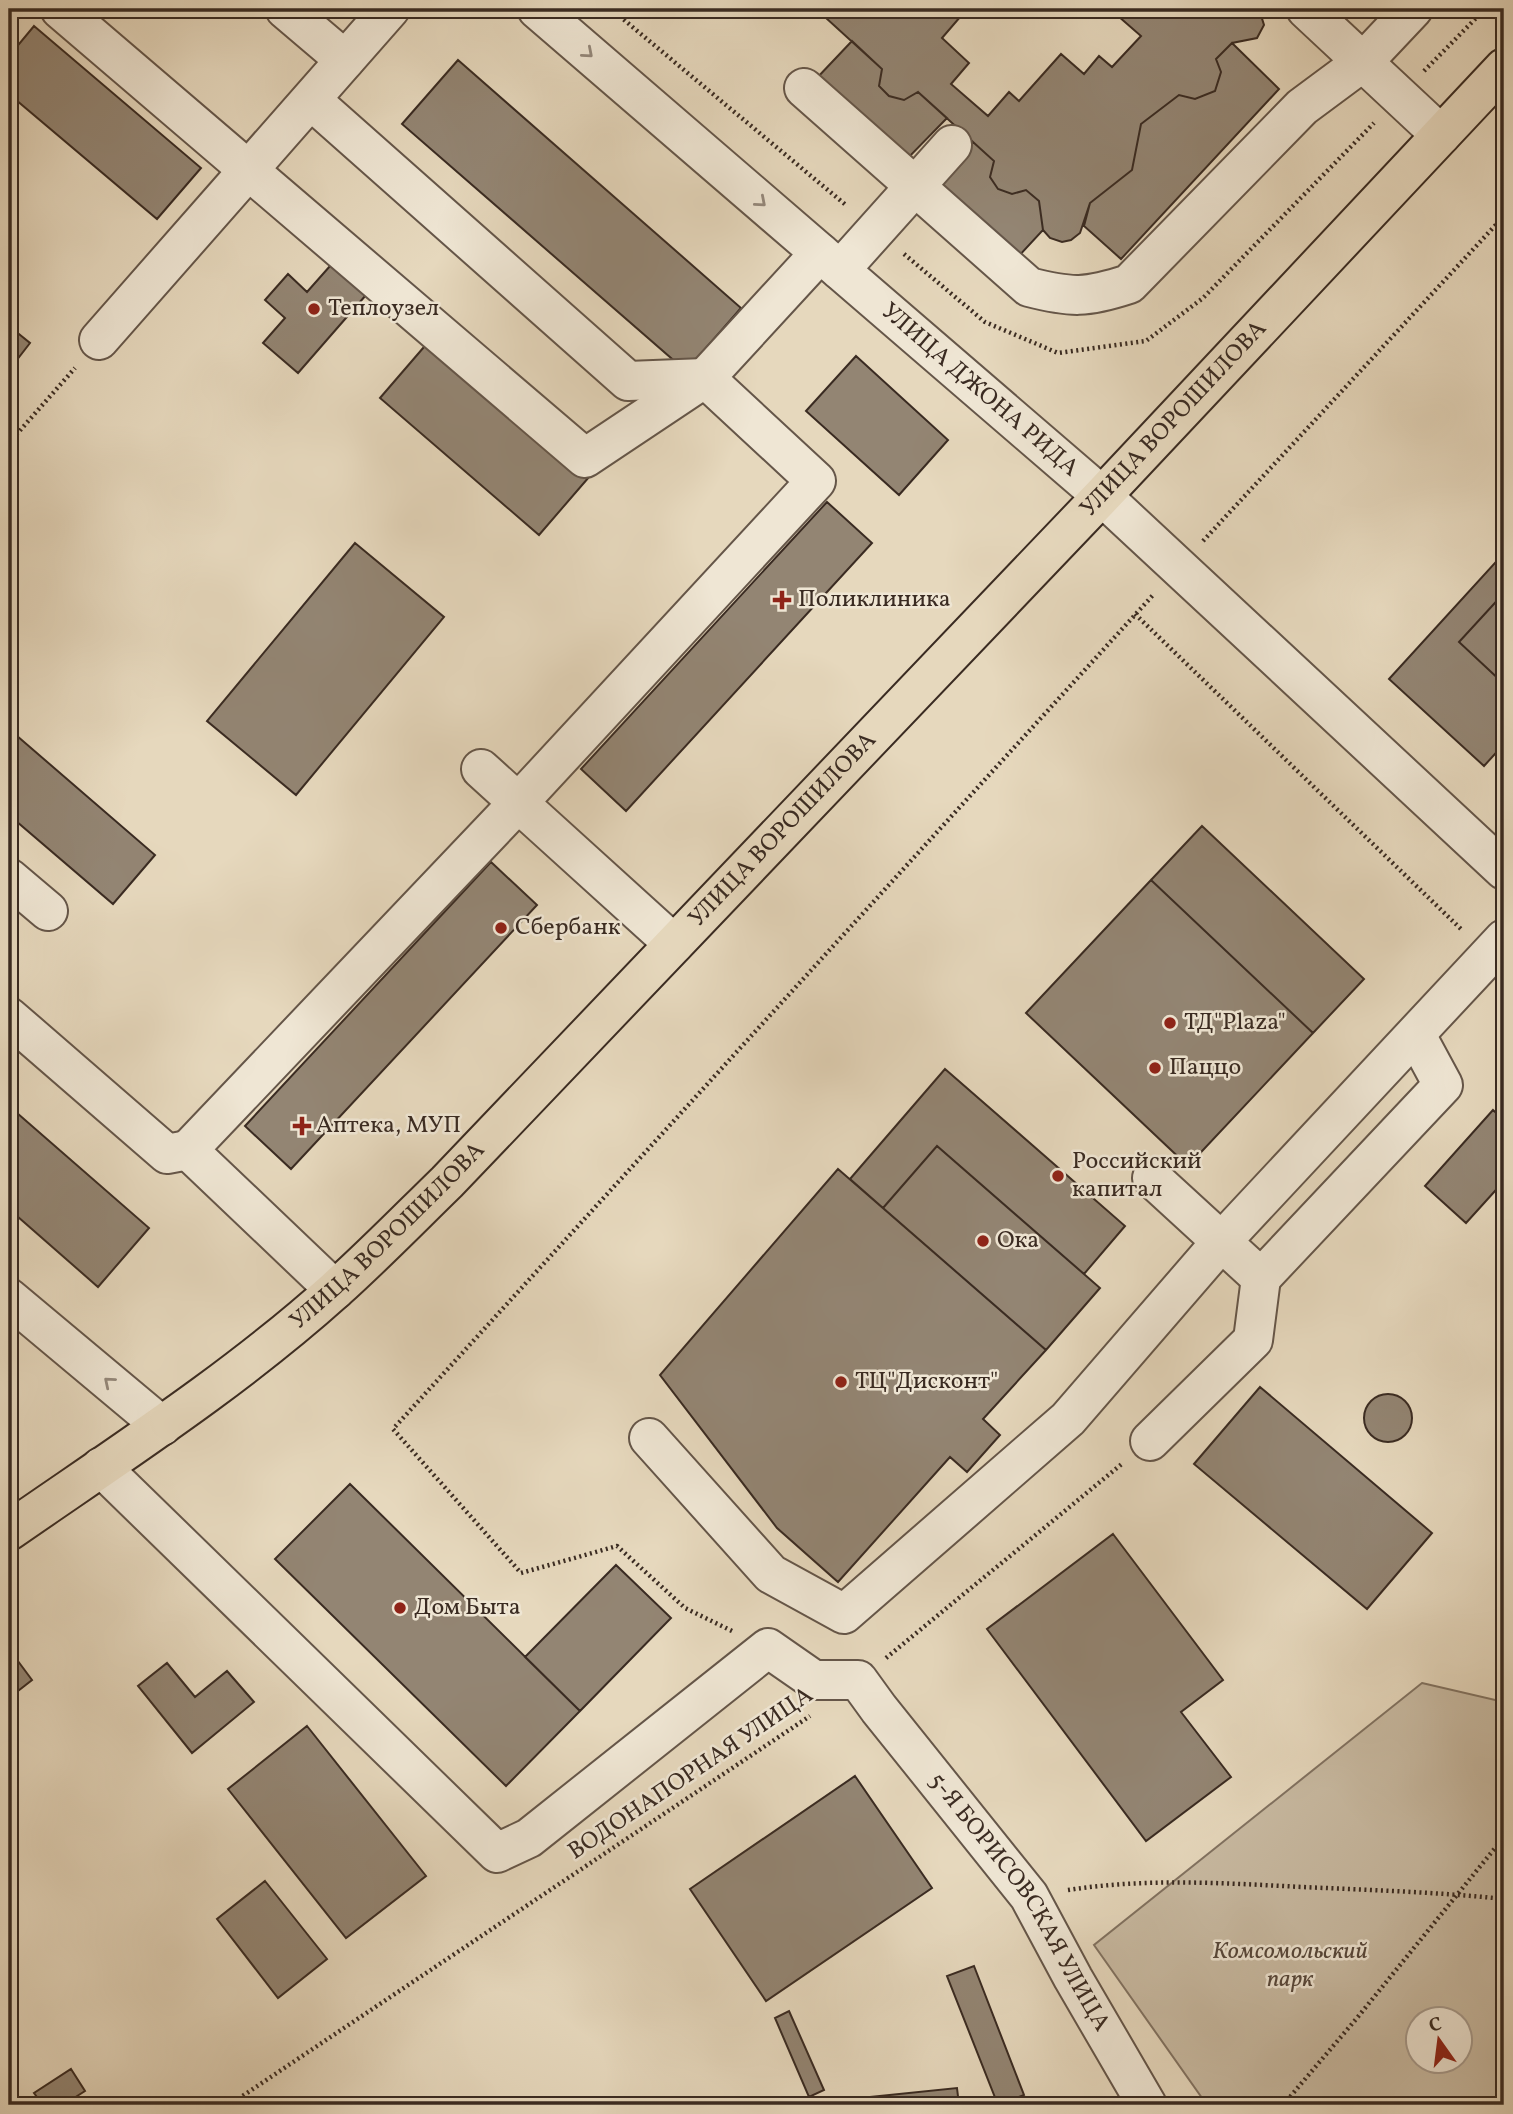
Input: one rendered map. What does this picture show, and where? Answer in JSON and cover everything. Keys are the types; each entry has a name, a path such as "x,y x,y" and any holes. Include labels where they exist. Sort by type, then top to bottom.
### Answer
{"main road":[{"name":"УЛИЦА ВОРОШИЛОВА","path":"9,1531 219,1384 335,1290 447,1182 1102,496 1504,68"}],"street":[{"path":"60,9 585,458 705,378 830,262 876,230 952,145"},
{"path":"285,9 345,60"},
{"path":"99,340 390,9"},
{"name":"УЛИЦА ДЖОНА РИДА","path":"537,9 1102,496 1504,870"},
{"path":"1306,9 1441,135"},
{"path":"804,88 1029,287 1065,297 1101,293 1129,284 1302,107 1364,61 1413,9"},
{"path":"9,1017 167,1154 188,1150 518,803 816,481 705,378 628,381 311,100"},
{"path":"481,769 674,944"},
{"path":"9,878 48,911"},
{"path":"649,1438 771,1574 844,1614 1068,1419 1222,1241 1497,947"},
{"path":"1150,1441 1253,1340 1261,1278 1443,1084 1416,1035"},
{"path":"188,1150 335,1290"},
{"path":"1152,1178 1261,1278"},
{"path":"9,1298 162,1426"},
{"path":"101,1466 497,1853 529,1838 768,1648 814,1680 869,1695"},
{"name":"5-Я БОРИСОВСКАЯ УЛИЦА","path":"869,1695 1029,1896 1147,2105"}],"path":[{"path":"611,9 985,322 1058,353 1146,341 1203,298 1485,9"},
{"path":"768,1648 685,1608 617,1546 521,1573 393,1429 1135,614 1504,216"},
{"path":"9,443 99,340"},
{"path":"1135,614 1497,947"},
{"name":"ВОДОНАПОРНАЯ УЛИЦА","path":"229,2105 794,1727 869,1695 1150,1441"},
{"path":"1283,2105 1504,1837"},
{"path":"1029,1896 1110,1883 1230,1883 1458,1894 1504,1899"}],"green space":[{"name":"Комсомольский парк","path":"1422,1683 1504,1702 1504,2105 1207,2105 1094,1945"}],"building":[{"path":"835,9 967,9 942,38 969,63 951,84 988,116 1009,92 1019,101 1061,54 1084,74 1099,56 1112,67 1141,36 1110,9 1259,9 1264,25 1257,38 1232,43 1216,59 1221,72 1215,91 1195,99 1179,95 1141,124 1132,170 1090,203 1080,233 1071,240 1062,242 1050,238 1043,230 1039,201 1026,190 1012,194 998,189 990,177 994,161 918,92 904,100 889,96 879,86 882,69 826,18"},
{"path":"34,26 201,168 157,219 9,94 9,56"},
{"path":"852,41 882,69 879,86 889,96 904,100 918,92 947,118 907,159 815,80"},
{"path":"1232,43 1279,89 1121,259 1084,226 1090,203 1132,170 1141,124 1179,95 1195,99 1215,91 1221,72 1216,59"},
{"path":"458,60 741,308 686,371 402,124"},
{"path":"973,142 994,161 990,177 998,189 1012,194 1026,190 1039,201 1043,230 1017,258 934,185"},
{"name":"Теплоузел","path":"338,257 373,287 298,373 263,343 285,318 265,300 288,274 307,292"},
{"path":"9,326 30,343 9,370"},
{"path":"430,340 589,477 539,535 380,398"},
{"path":"856,356 948,440 899,495 806,411"},
{"path":"827,502 872,543 626,811 581,769"},
{"path":"355,543 444,617 296,795 207,721"},
{"path":"1504,553 1504,593 1459,642 1504,684 1504,744 1484,766 1389,679"},
{"path":"1504,593 1504,684 1459,642"},
{"path":"9,729 155,855 113,904 9,815"},
{"path":"1202,826 1364,979 1313,1033 1151,880"},
{"path":"491,862 537,905 291,1169 245,1126"},
{"name":"ТД\"Plaza\"","path":"1151,880 1313,1033 1188,1166 1026,1013"},
{"path":"945,1069 1125,1226 1084,1274 937,1146 883,1208 850,1179"},
{"path":"9,1106 149,1228 98,1287 9,1209"},
{"path":"1493,1110 1504,1120 1504,1181 1466,1223 1425,1186"},
{"name":"Ока","path":"937,1146 1100,1288 1046,1350 883,1208"},
{"name":"ТЦ\"Дисконт\"","path":"838,1169 1046,1350 983,1419 1000,1435 967,1472 950,1457 838,1582 777,1528 660,1375"},
{"path":"1260,1387 1432,1533 1367,1609 1194,1464"},
{"path":"1388,1394 1405,1401 1412,1418 1405,1435 1388,1442 1371,1435 1364,1418 1371,1401"},
{"name":"Дом Быта","path":"350,1484 580,1711 506,1786 275,1559"},
{"path":"1113,1534 1223,1680 1181,1712 1231,1777 1146,1841 987,1629"},
{"path":"616,1565 671,1618 580,1711 525,1657"},
{"path":"9,1649 32,1680 9,1698"},
{"path":"167,1663 195,1697 227,1671 254,1702 192,1753 138,1686"},
{"path":"307,1726 426,1876 346,1938 228,1789"},
{"path":"855,1776 932,1888 766,2001 690,1889"},
{"path":"265,1881 327,1959 278,1998 217,1919"},
{"path":"974,1966 1024,2095 998,2105 947,1976"},
{"path":"789,2011 824,2090 809,2097 775,2018"},
{"path":"71,2069 85,2091 63,2105 43,2105 34,2093"},
{"path":"957,2088 959,2105 812,2105 812,2103"}],"place":[{"name":"Теплоузел","path":"314,309"},
{"name":"Поликлиника","path":"782,600"},
{"name":"Сбербанк","path":"501,928"},
{"name":"ТД\"Plaza\"","path":"1170,1023"},
{"name":"Паццо","path":"1155,1068"},
{"name":"Аптека, МУП","path":"302,1126"},
{"name":"Российский капитал","path":"1058,1176"},
{"name":"Ока","path":"983,1241"},
{"name":"ТЦ\"Дисконт\"","path":"841,1382"},
{"name":"Дом Быта","path":"400,1608"}]}
